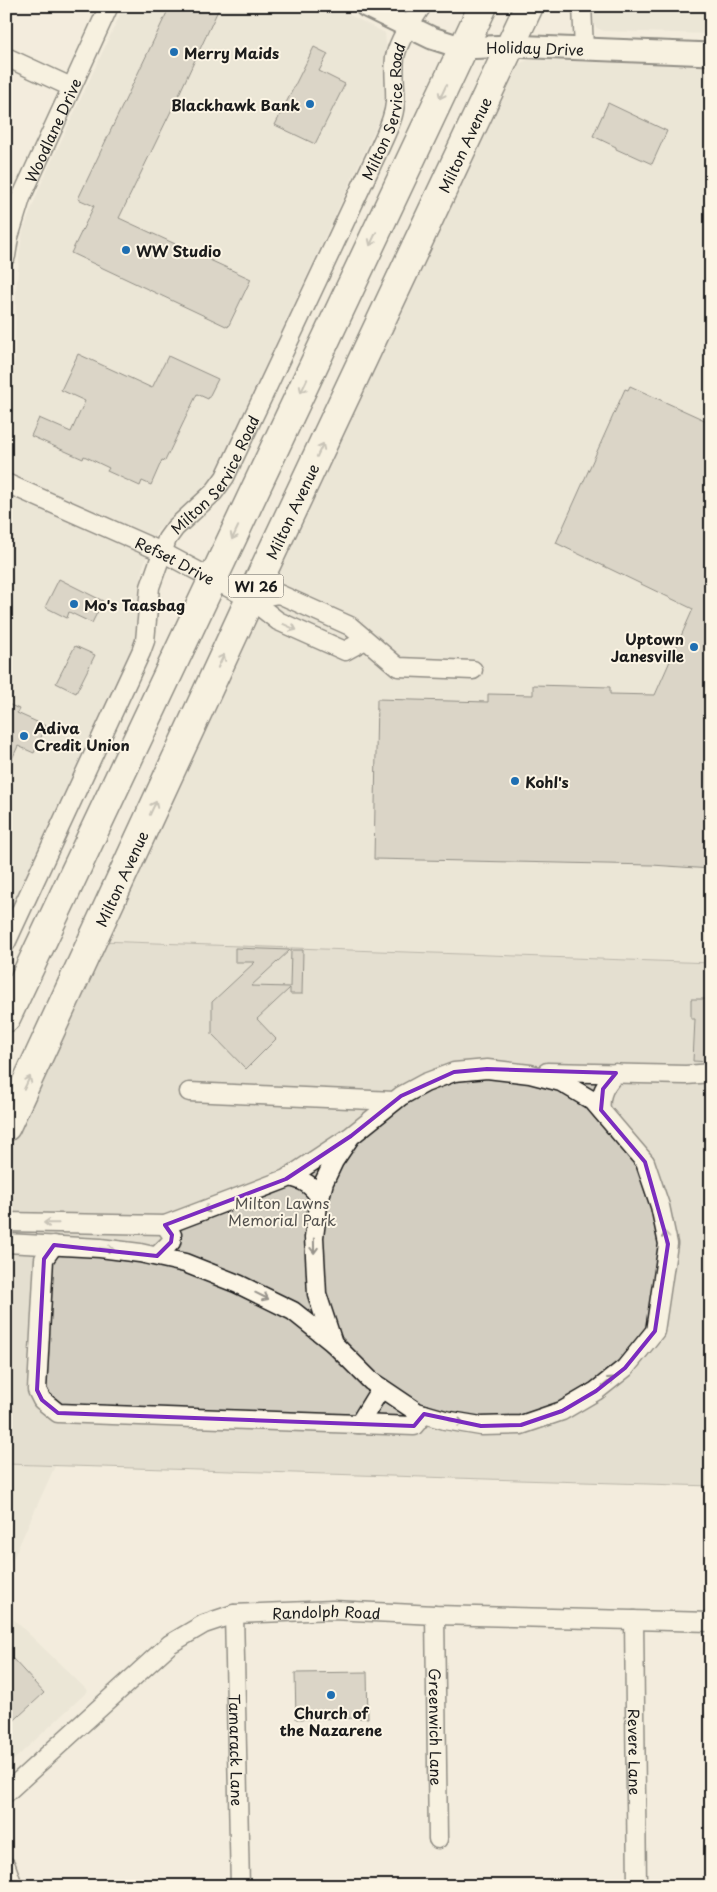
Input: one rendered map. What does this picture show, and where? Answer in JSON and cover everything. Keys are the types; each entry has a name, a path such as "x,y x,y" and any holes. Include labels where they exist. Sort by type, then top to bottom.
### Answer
{"main road":[{"name":"WI 26","path":"6,1018 483,6"},
{"name":"Milton Avenue","path":"6,1127 250,599 529,6"}],"street":[{"name":"Woodlane Drive","path":"6,256 9,237 21,198 109,6"},
{"name":"Holiday Drive","path":"366,6 432,38 463,48 510,46 711,54"},
{"name":"Milton Service Road","path":"6,943 141,652 145,641 150,587 167,539 175,528 214,492 224,477 380,147 392,119 395,102 393,76 396,55 409,26 422,6"},
{"path":"582,6 584,49"},
{"path":"6,57 71,87"},
{"name":"Refset Drive","path":"6,483 162,552 250,599 278,621 345,651 365,640"},
{"path":"250,599 279,594 350,626 398,666 473,670"},
{"path":"6,1222 165,1225 289,1177 351,1136 401,1096 426,1083 454,1072 487,1069 530,1074 561,1082 592,1101 645,1162 660,1206 668,1244 655,1331 625,1368 596,1391 562,1411 521,1425 481,1426 445,1420 417,1412 371,1381 333,1342 293,1311 254,1292 185,1263 157,1256 100,1248 49,1252 12,1243"},
{"path":"512,1072 686,1075 711,1073"},
{"path":"601,1110 600,1101 603,1089 616,1074"},
{"path":"189,1092 394,1102"},
{"path":"333,1342 317,1294 314,1237 324,1182 334,1161 351,1136"},
{"path":"289,1177 301,1179 312,1187 320,1198"},
{"path":"157,1256 171,1242 172,1235 165,1225"},
{"path":"49,1252 37,1390 42,1400 58,1413 414,1426 424,1414"},
{"path":"359,1424 380,1388"},
{"name":"Randolph Road","path":"6,1793 170,1644 204,1624 234,1614 333,1610 435,1615 711,1622"},
{"name":"Tamarack Lane","path":"234,1614 240,1886"},
{"name":"Greenwich Lane","path":"435,1615 438,1839"},
{"name":"Revere Lane","path":"634,1620 637,1886"},
{"path":"6,1866 13,1886"}],"highlighted area":[{"path":"487,1069 616,1073 603,1089 601,1110 645,1162 668,1244 655,1331 625,1368 596,1391 562,1411 521,1425 481,1426 424,1414 414,1426 58,1413 42,1400 37,1390 44,1259 54,1245 157,1256 171,1242 172,1235 165,1225 286,1179 351,1136 401,1096 454,1072"}],"shaded area":[{"path":"124,6 332,6 385,33 387,55 383,112 216,473 208,485 156,532 142,569 139,616 134,646 6,920 6,414 15,358 16,291 20,250 23,231 41,184"},
{"path":"592,6 711,6 711,34 604,31 593,24"},
{"path":"528,60 711,66 711,963 100,941 511,67"},
{"path":"6,1464 55,1466 6,1574"},
{"path":"6,1612 88,1691 6,1767"}],"green space":[{"name":"Milton Lawns Memorial Park","path":"100,941 711,963 711,1486 6,1464 6,1146"}],"building":[{"path":"170,6 220,6 119,218 251,279 228,327 71,253 94,206 78,199"},
{"name":"Blackhawk Bank","path":"314,47 328,54 319,71 345,84 315,144 275,125"},
{"path":"608,103 667,131 652,164 616,149 616,147 593,136"},
{"path":"78,354 152,388 168,356 218,379 208,399 197,394 165,461 162,460 151,485 142,481 140,486 107,471 109,468 84,456 83,459 31,436 39,418 71,432 85,401 61,390"},
{"name":"Uptown Janesville","path":"630,386 711,423 711,869 652,865 374,859 377,699 488,702 488,694 533,695 533,685 610,687 610,694 655,695 693,609 556,543 625,389 628,390"},
{"name":"Mo's Taasbag","path":"59,579 103,601 92,623 69,612 67,618 45,607"},
{"path":"75,646 95,655 76,693 56,683"},
{"name":"Adiva Credit Union","path":"6,703 19,709 17,713 46,726 34,753 18,746 6,772"},
{"path":"235,948 290,950 251,986 290,987 291,950 303,950 302,994 290,994 290,988 257,1019 276,1039 246,1069 212,1034 212,1002 255,962 235,962"},
{"path":"691,999 711,999 711,1062 693,1061 695,1019 691,1019"},
{"path":"13,1659 44,1693 6,1728 6,1665"},
{"name":"Church of the Nazarene","path":"367,1672 368,1718 296,1719 295,1673"}],"place":[{"name":"Merry Maids","path":"174,52"},
{"name":"Blackhawk Bank","path":"310,104"},
{"name":"WW Studio","path":"126,250"},
{"name":"Mo's Taasbag","path":"74,604"},
{"name":"Uptown Janesville","path":"694,647"},
{"name":"Adiva Credit Union","path":"24,736"},
{"name":"Kohl's","path":"515,781"},
{"name":"Church of the Nazarene","path":"331,1695"}]}
